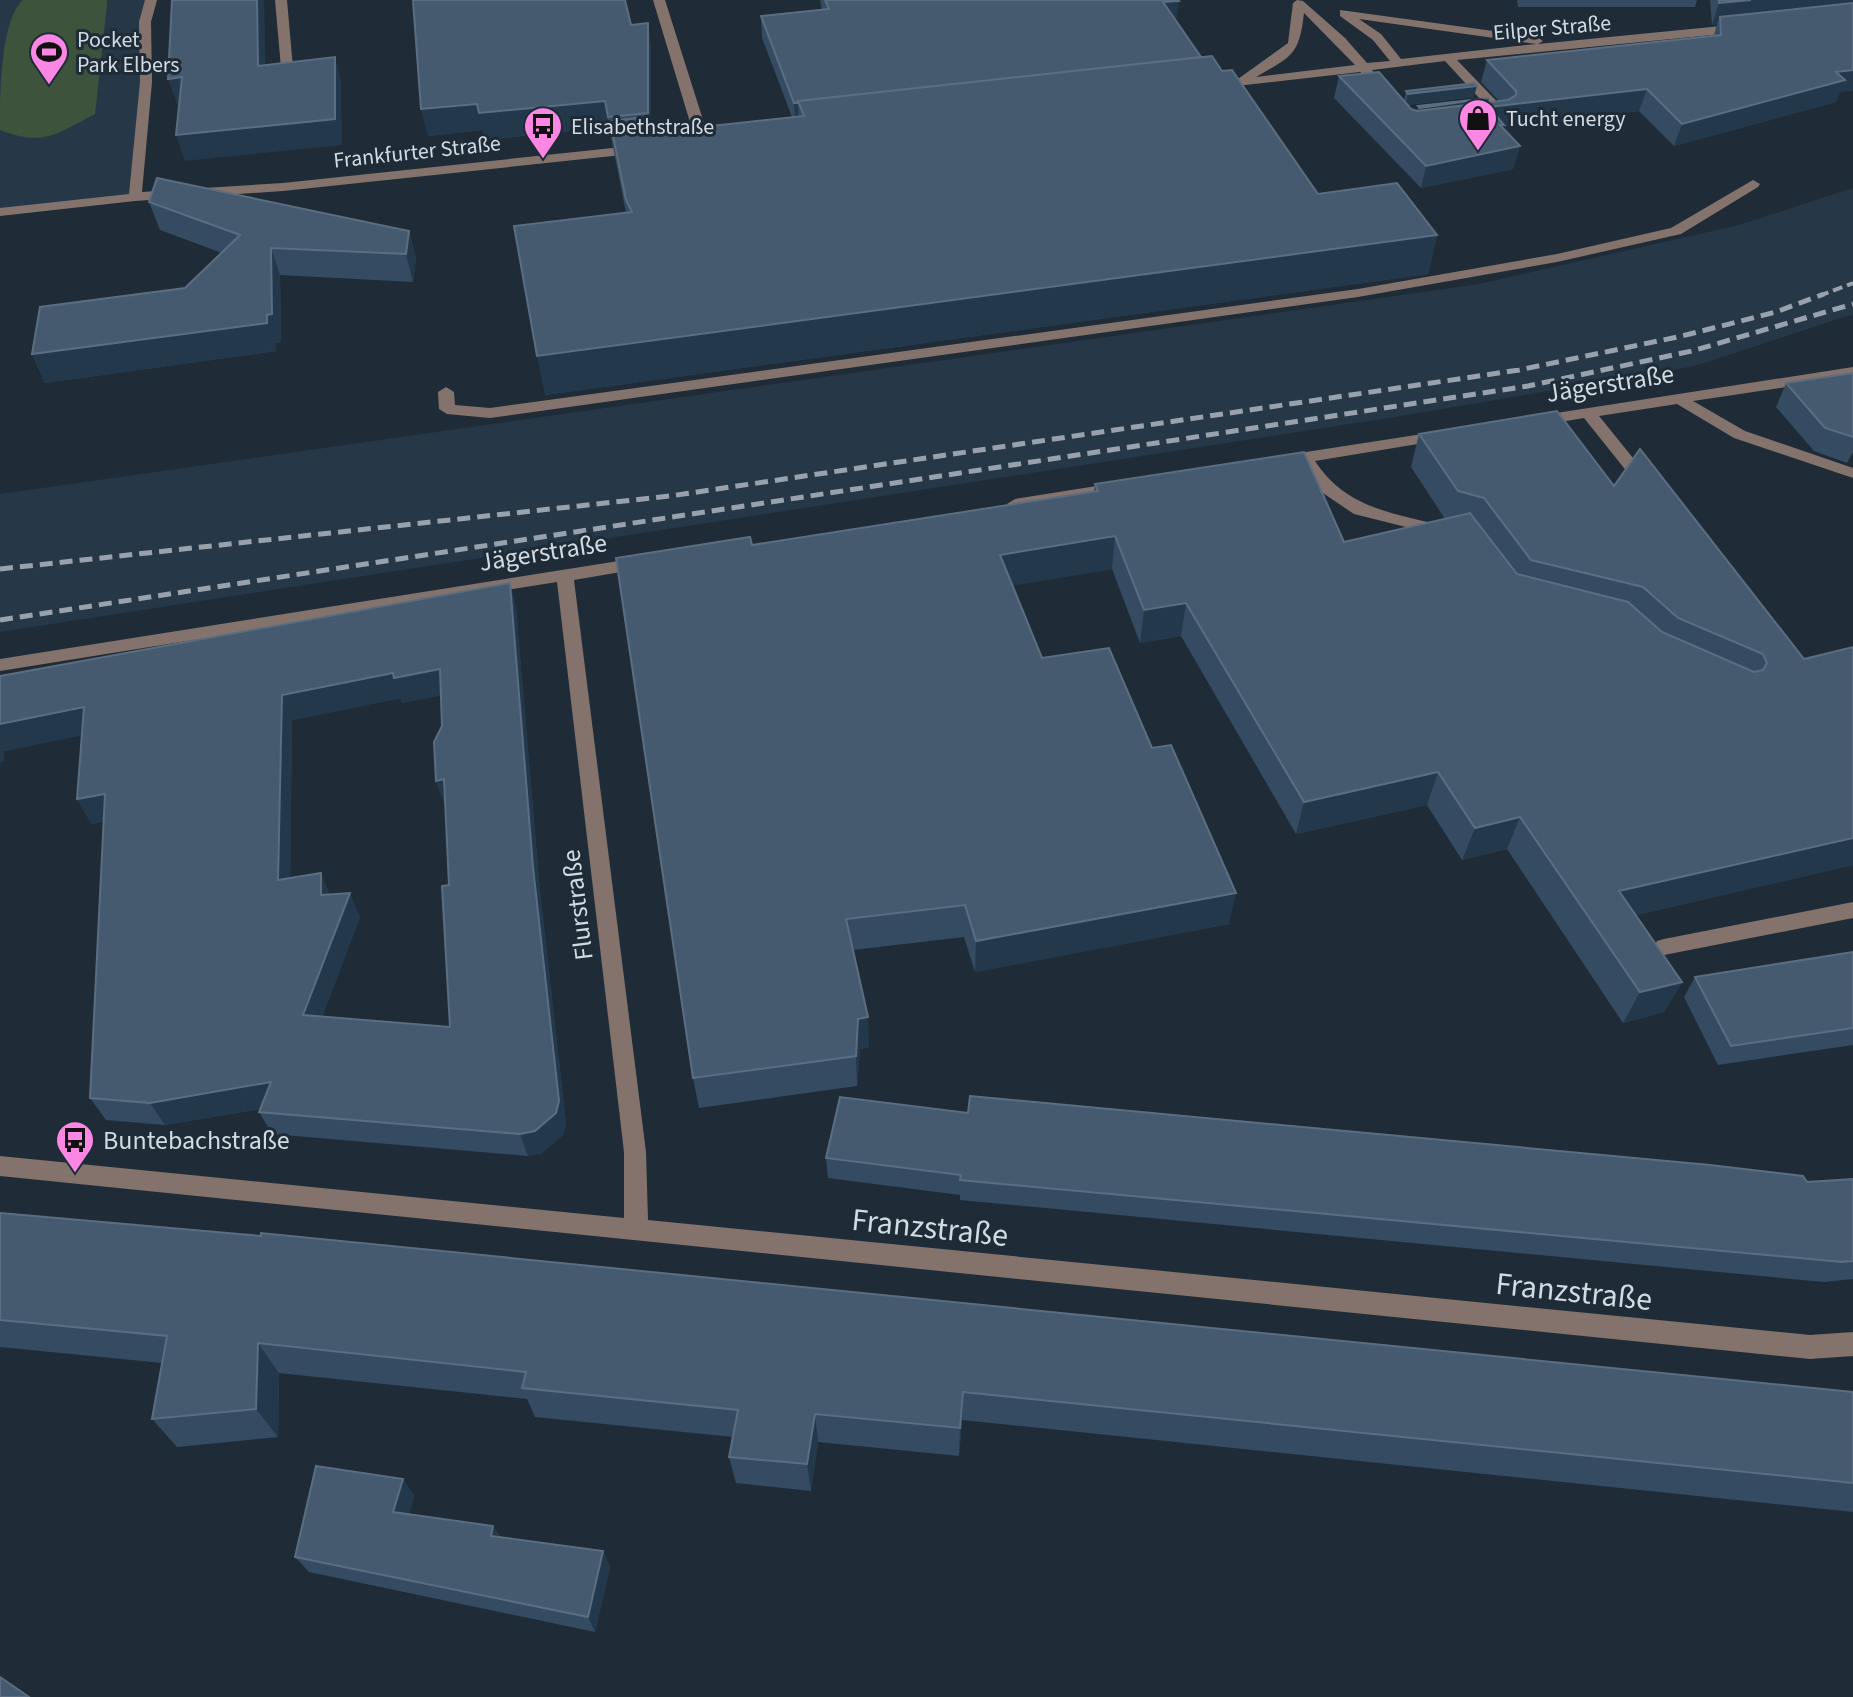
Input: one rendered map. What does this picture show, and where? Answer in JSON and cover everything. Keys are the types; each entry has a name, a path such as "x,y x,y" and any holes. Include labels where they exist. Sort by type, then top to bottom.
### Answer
{"street":[{"path":"135,197 146,82 145,22 151,0"},
{"path":"281,0 287,68"},
{"path":"659,0 703,142"},
{"path":"1296,2 1344,13 1573,46"},
{"path":"1296,2 1341,41 1381,87"},
{"path":"1238,83 1276,60 1294,44 1296,2"},
{"path":"1344,13 1377,37 1398,63"},
{"name":"Eilper Straße","path":"1363,67 1759,26"},
{"path":"1448,57 1502,115 1472,119"},
{"path":"1192,88 1363,67"},
{"path":"1461,89 1476,87"},
{"path":"1475,104 1490,102"},
{"name":"Frankfurter Straße","path":"0,212 135,197 283,187 660,147"},
{"path":"446,392 447,409 490,413 1358,293 1557,258 1676,231 1753,184"},
{"name":"Jägerstraße","path":"1525,423 1853,372"},
{"path":"1679,398 1701,418 1732,433 1853,473"},
{"path":"1588,413 1658,498"},
{"path":"1259,465 1462,432"},
{"path":"1305,457 1323,485 1360,510 1465,537"},
{"path":"998,506 1137,484"},
{"name":"Jägerstraße","path":"0,665 658,560"},
{"name":"Flurstraße","path":"565,575 635,1152 636,1230"},
{"path":"1664,947 1853,910"},
{"name":"Franzstraße","path":"0,1166 1810,1347 1853,1344"}],"shaded area":[{"path":"0,0 150,0 135,197 0,211"},
{"path":"1853,188 1853,314 1695,366 1395,417 0,632 0,494 1479,284 1739,225"}],"green space":[{"name":"Pocket Park Elbers","path":"23,0 107,0 95,114 39,138 0,130 6,41 15,10"}],"building":[{"path":"172,0 257,0 258,66 335,57 335,119 176,135 182,77 168,79"},
{"path":"413,0 625,0 631,25 648,23 648,113 608,117 605,101 479,113 477,104 421,109"},
{"path":"825,0 1178,0 1163,2 1201,57 794,103 761,16 829,9"},
{"path":"1719,0 1751,0 1719,3"},
{"path":"1853,3 1853,70 1836,72 1845,80 1682,124 1647,89 1489,107 1504,125 1500,125 1520,146 1426,166 1339,76 1379,72 1411,109 1417,111 1508,100 1516,95 1516,91 1487,60 1721,35 1720,17"},
{"path":"1212,56 1222,71 1232,70 1318,194 1397,183 1437,235 537,356 514,226 632,212 626,200 610,121 646,117 646,133 804,116 798,101"},
{"path":"1475,83 1477,86 1408,94 1406,91"},
{"path":"1489,98 1420,108 1418,106"},
{"path":"157,178 409,231 406,254 271,248 272,314 267,315 267,323 32,354 40,307 185,288 240,235 149,202"},
{"path":"1853,373 1853,437 1825,428 1786,383"},
{"path":"1557,411 1614,486 1640,449 1804,659 1853,647 1853,838 1619,891 1682,982 1640,992 1520,817 1475,828 1438,772 1304,802 1186,603 1144,610 1115,536 1000,555 1042,658 1109,648 1152,748 1171,745 1236,893 976,941 965,905 846,919 868,1017 858,1019 856,1056 693,1078 616,558 750,537 752,545 1098,491 1095,484 1304,452 1344,542 1470,513 1517,574 1628,602 1662,632 1754,672 1763,670 1767,663 1763,654 1678,618 1643,587 1531,560 1484,498 1458,491 1419,434"},
{"path":"510,583 533,867 559,1101 556,1113 535,1131 520,1134 259,1112 271,1082 150,1103 90,1098 105,794 77,799 84,707 0,724 0,676","holes":["440,669 442,726 434,742 436,781 444,779 449,885 442,886 450,1027 303,1015 350,893 321,895 321,873 278,880 282,695 393,673 394,678"]},
{"path":"1853,952 1853,1028 1731,1046 1695,977"},
{"path":"970,1096 1710,1165 1803,1176 1807,1182 1853,1179 1853,1261 960,1180 961,1175 826,1158 840,1097 968,1113"},
{"path":"0,1213 261,1236 261,1233 1853,1392 1853,1483 963,1392 960,1428 815,1414 807,1464 729,1457 738,1410 522,1388 526,1372 258,1343 256,1409 152,1419 167,1336 0,1320"},
{"path":"316,1466 403,1479 393,1512 493,1526 491,1536 603,1551 588,1617 295,1557"},
{"path":"0,1677 29,1697 0,1697"}],"railway":[{"path":"1819,296 1853,283"},
{"path":"0,569 670,496 1519,370 1682,336 1776,312 1824,294"},
{"path":"0,620 1528,386 1692,351 1853,304"}],"place":[{"name":"Pocket Park Elbers","path":"49,86"},
{"name":"Tucht energy","path":"1478,152"},
{"name":"Elisabethstraße","path":"543,160"},
{"name":"Buntebachstraße","path":"75,1174"}]}
